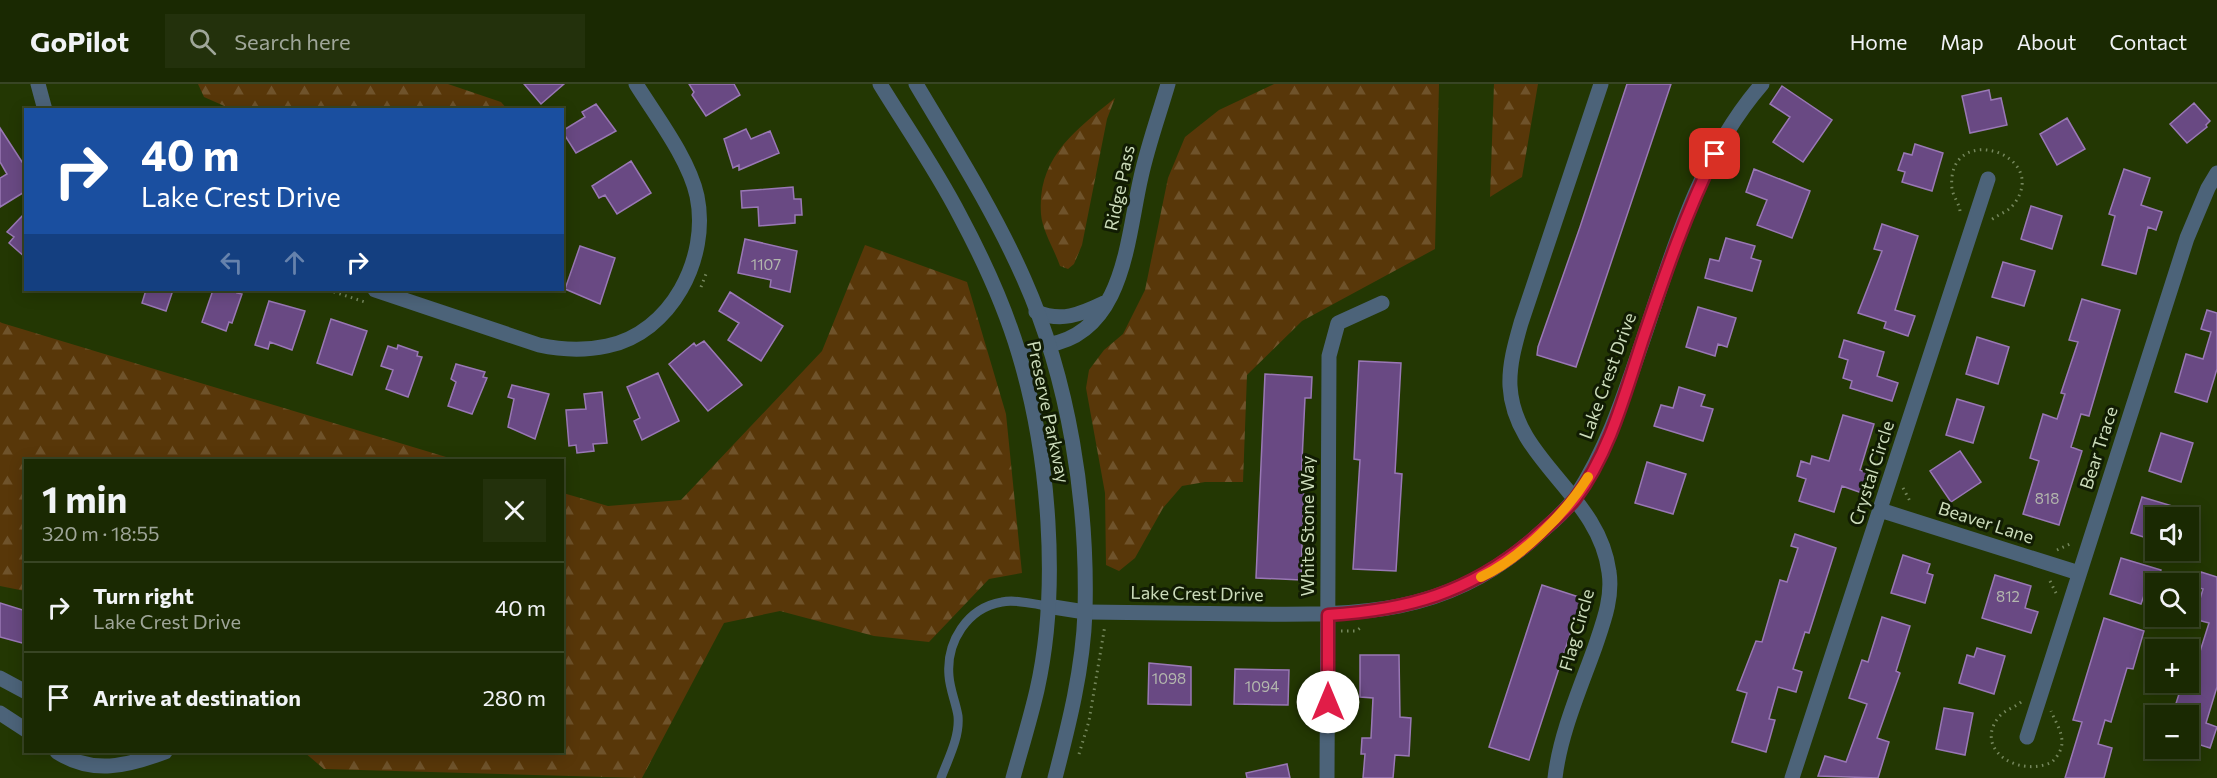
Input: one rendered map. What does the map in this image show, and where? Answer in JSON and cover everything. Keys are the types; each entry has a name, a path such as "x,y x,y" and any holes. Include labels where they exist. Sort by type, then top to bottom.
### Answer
{"street":[{"path":"38,84 44,108"},
{"path":"371,296 562,350 608,346 636,335 676,298 693,266 699,234 699,213 694,185 685,165 636,84"},
{"name":"Preserve Parkway","path":"880,84 960,214 984,265 1019,354 1036,434 1045,496 1049,556 1047,606 1037,689 1013,778"},
{"name":"Preserve Parkway","path":"916,84 976,185 1024,280 1063,387 1080,484 1085,612 1072,714 1055,778"},
{"name":"Ridge Pass","path":"1047,345 1062,343 1077,335 1109,301 1123,265 1145,158 1168,84"},
{"name":"Flag Circle","path":"1555,778 1565,734 1605,618 1610,592 1608,565 1600,535 1575,499 1534,450 1520,424 1510,386 1512,358 1600,84"},
{"name":"Lake Crest Drive","path":"1047,606 1085,612 1328,615 1375,612 1407,606 1444,594 1485,575 1533,538 1575,499 1598,460 1617,418 1677,237 1695,194 1725,134 1762,84"},
{"name":"Bear Trace","path":"2027,737 2187,238 2208,188 2217,173"},
{"name":"Crystal Circle","path":"1792,778 1988,179"},
{"path":"1036,312 1053,319 1076,316 1109,301"},
{"name":"White Stone Way","path":"1327,778 1329,356 1338,323 1382,303"},
{"name":"Beaver Lane","path":"1880,510 2079,573"},
{"path":"0,678 24,691"},
{"path":"0,713 24,729"},
{"path":"59,753 78,764 93,766 115,766 161,753"}],"lane":[{"path":"1019,354 1047,345"},
{"path":"941,778 957,732 958,717 949,676 950,656 967,619 982,607 1004,601 1047,606"}],"path":[{"path":"1960,215 1961,209 1952,191 1957,163 1964,156 1975,151 1997,150 2009,157 2019,169 2021,182 2015,202 1988,223"},
{"path":"696,296 707,272"},
{"path":"335,291 371,296"},
{"path":"1903,485 1904,494 1917,507"},
{"path":"2050,549 2063,549 2076,538"},
{"path":"2045,576 2056,589"},
{"path":"1327,631 1356,631 1363,626 1375,625"}],"green space":[{"path":"198,84 448,84 501,102 506,108 229,108 204,97"},
{"path":"1274,84 1439,84 1435,249 1302,321 1247,375 1243,482 1205,482 1182,486 1163,508 1135,558 1119,571 1106,565 1105,493 1086,388 1089,370 1104,350 1123,334 1145,290 1168,178 1185,137 1219,110"},
{"path":"1494,84 1538,84 1522,177 1490,197"},
{"path":"1115,98 1107,119 1082,245 1074,264 1068,269 1060,266 1042,220 1041,194 1045,176 1052,161 1073,134"},
{"path":"865,245 967,282 1006,414 1022,573 989,579 929,642 874,636 780,611 724,623 642,778 324,769 305,753 564,753 564,493 608,506 681,500 822,351"},
{"path":"0,322 453,459 24,459 24,591 0,586"}],"building":[{"path":"524,84 564,84 541,104"},
{"path":"689,84 734,84 740,95 706,116 692,95 694,92"},
{"path":"1627,84 1671,84 1576,367 1537,355 1538,347"},
{"path":"1782,86 1832,120 1803,162 1773,142 1790,117 1770,104"},
{"path":"1989,90 1991,100 2001,98 2007,125 1970,133 1962,96"},
{"path":"2194,103 2210,121 2207,127 2187,143 2170,124"},
{"path":"596,104 616,131 576,153 564,134 564,130 585,117 582,112"},
{"path":"2067,118 2085,149 2057,165 2040,134"},
{"path":"0,128 24,165 24,192 0,207 0,178 7,174 0,162"},
{"path":"746,129 751,139 770,131 779,153 739,170 739,165 733,168 724,139"},
{"path":"1915,144 1943,153 1932,191 1902,182 1905,172 1898,170 1904,153 1912,155"},
{"path":"631,161 651,193 617,214 605,195 599,198 592,186"},
{"path":"1754,169 1810,191 1792,238 1757,225 1767,200 1746,192"},
{"path":"2124,169 2150,178 2141,205 2162,212 2156,230 2148,227 2136,274 2102,265 2115,216 2109,214"},
{"path":"793,187 794,199 801,199 802,215 795,215 795,223 759,226 758,207 742,208 741,191"},
{"path":"2031,206 2062,216 2052,249 2021,239"},
{"path":"24,214 24,256 9,243 14,237 7,232"},
{"path":"1882,224 1918,236 1895,310 1915,316 1908,336 1884,328 1886,322 1858,313 1882,251 1874,249"},
{"path":"1726,238 1755,246 1751,258 1761,261 1752,291 1705,278 1710,259 1719,261"},
{"path":"745,239 797,251 790,292 770,287 771,280 738,273"},
{"path":"580,246 615,258 600,304 565,289"},
{"path":"2003,262 2035,271 2024,306 1992,297"},
{"path":"146,291 173,291 166,311 142,303"},
{"path":"213,291 238,291 237,293 242,294 232,323 229,322 226,331 202,322"},
{"path":"730,292 783,326 761,361 728,340 739,323 719,311"},
{"path":"2082,299 2120,310 2089,416 2081,414 2071,447 2082,451 2059,525 2023,514 2039,461 2030,458 2043,414 2057,419 2065,394 2061,393 2078,342 2069,340"},
{"path":"269,301 305,311 292,350 270,342 268,349 255,345"},
{"path":"1698,307 1736,318 1727,347 1718,344 1715,356 1686,347"},
{"path":"2207,310 2217,313 2217,369 2207,402 2175,392 2186,354 2203,359 2211,332 2201,329"},
{"path":"331,319 367,331 352,375 317,363"},
{"path":"1977,337 2009,347 1998,384 1966,374"},
{"path":"1844,340 1884,352 1877,376 1898,383 1892,401 1850,388 1852,381 1843,378 1848,360 1839,357"},
{"path":"704,341 742,385 708,411 669,364 694,343 696,346"},
{"path":"398,345 418,352 417,356 422,357 408,397 386,389 393,370 381,366 388,346 397,349"},
{"path":"1359,361 1401,363 1395,473 1402,474 1396,571 1353,569 1360,460 1354,459"},
{"path":"456,364 485,372 483,377 487,378 472,414 448,406 456,382 451,379"},
{"path":"658,373 679,421 642,440 634,421 640,418 627,387"},
{"path":"1265,374 1312,377 1311,398 1305,398 1301,482 1304,482 1301,580 1256,578"},
{"path":"512,385 549,394 535,439 508,427 514,399 508,397"},
{"path":"1679,387 1705,395 1701,406 1713,409 1703,441 1654,426 1661,405 1673,408"},
{"path":"602,392 607,443 593,444 594,451 577,453 576,445 569,446 566,410 586,409 584,394"},
{"path":"1957,399 1984,407 1973,443 1946,435"},
{"path":"1843,415 1874,424 1860,470 1868,473 1862,493 1842,486 1834,512 1799,501 1806,479 1797,476 1801,461 1810,464 1812,456 1829,461"},
{"path":"2161,433 2193,443 2181,482 2149,471"},
{"path":"1960,451 1981,482 1951,502 1930,471"},
{"path":"1647,462 1686,474 1673,514 1635,503"},
{"path":"2142,497 2176,507 2145,507 2145,537 2131,533"},
{"path":"1795,534 1836,548 1809,633 1805,632 1793,669 1802,672 1796,692 1778,687 1769,719 1775,720 1766,752 1732,742 1747,693 1737,690 1756,641 1762,642 1780,580 1787,582 1798,548 1791,546"},
{"path":"1903,555 1930,564 1927,573 1933,575 1925,603 1891,593"},
{"path":"2121,558 2161,570 2160,573 2145,573 2145,593 2141,604 2110,594"},
{"path":"2201,572 2217,577 2217,687 2206,723 2217,727 2210,748 2199,744 2199,705 2176,705 2179,693 2199,693 2199,655 2209,623 2199,620 2199,602 2203,589 2199,588"},
{"path":"1995,575 2031,586 2025,608 2038,612 2031,633 1982,618"},
{"path":"1542,585 1582,598 1529,760 1489,747"},
{"path":"0,603 24,610 24,643 0,637"},
{"path":"1882,617 1910,626 1896,671 1900,673 1877,738 1889,742 1878,778 1818,776 1825,756 1846,762 1867,704 1849,698 1862,660 1868,662"},
{"path":"2104,618 2144,631 2133,669 2127,668 2111,722 2105,720 2098,744 2112,748 2104,778 2065,778 2082,722 2073,720"},
{"path":"1977,648 2005,656 1994,694 1959,683 1967,655 1974,657"},
{"path":"1360,655 1399,655 1400,717 1411,718 1409,756 1395,755 1393,778 1363,778 1365,754 1361,754 1362,738 1371,738 1373,698 1360,697"},
{"path":"1149,663 1191,667 1191,705 1148,704"},
{"path":"1235,669 1289,670 1288,705 1234,704"},
{"path":"1944,708 1973,713 1965,755 1936,749"},
{"path":"1287,764 1290,778 1247,778 1246,773"}],"slow traffic":[{"path":"1481,577 1516,553 1551,523 1575,499 1588,477"}],"route":[{"path":"1328,702 1328,615 1375,612 1407,606 1444,594 1485,575 1516,553 1575,499 1598,460 1617,418 1677,237 1715,154"}]}
